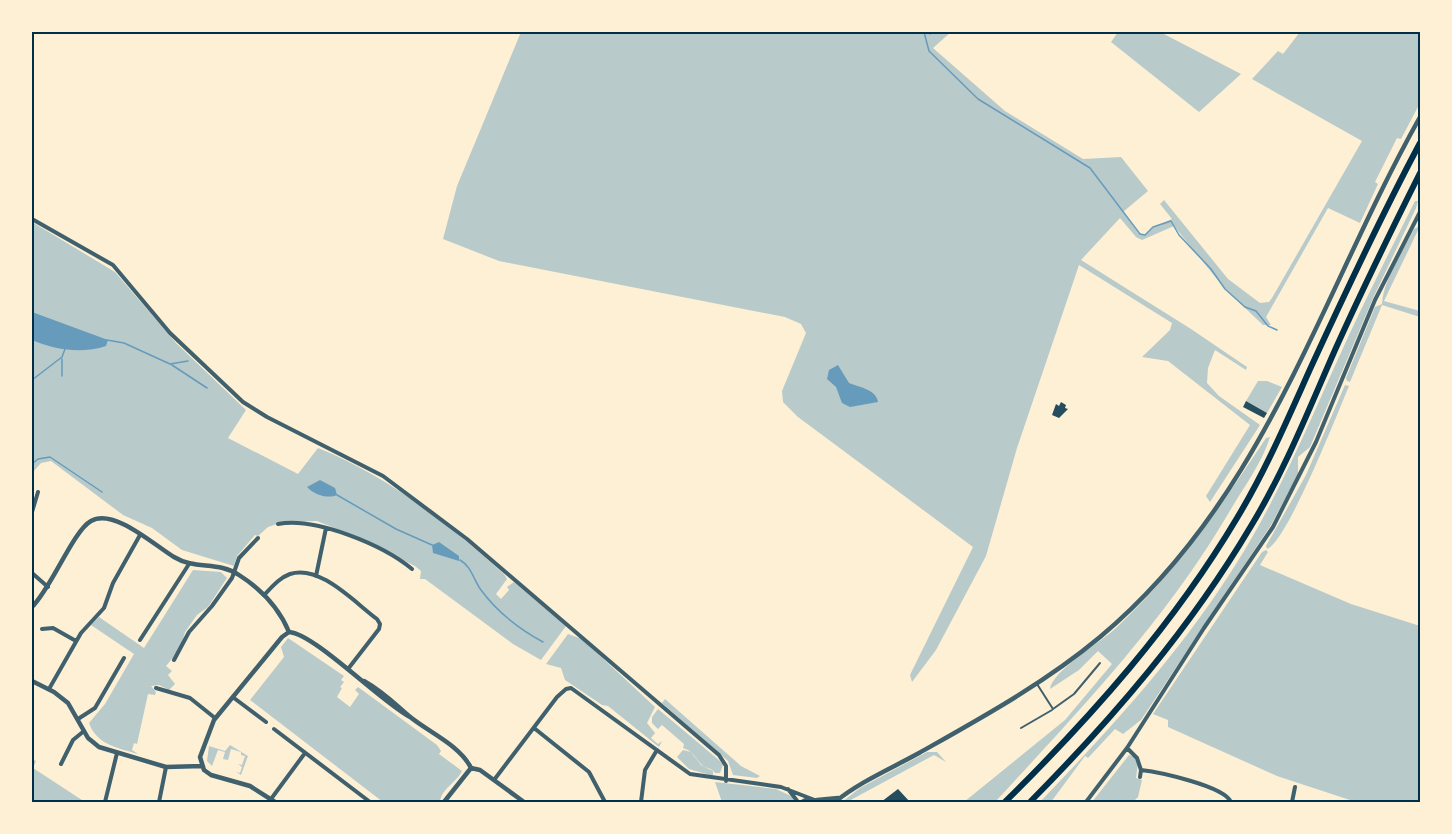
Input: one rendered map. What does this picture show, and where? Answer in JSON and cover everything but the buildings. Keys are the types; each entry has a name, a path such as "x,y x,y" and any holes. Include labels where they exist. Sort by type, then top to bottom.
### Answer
{"highway":[{"path":"1005,802 1053,755 1152,640 1199,577 1237,518 1270,455 1370,240 1420,142"},
{"path":"1030,802 1118,709 1166,652 1213,587 1252,526 1285,462 1363,288 1420,173"}],"street":[{"path":"835,802 1036,684 1101,636 1152,588 1203,528 1234,483 1293,379 1355,242 1420,117"},
{"path":"1086,802 1127,748 1282,511 1316,442 1375,300 1420,212"},
{"path":"32,219 112,265 170,333 246,404 382,476 467,539 718,755 726,766 726,781"},
{"path":"32,512 38,492"},
{"path":"32,607 47,589 79,533 89,522 108,517 189,564 219,566 235,572 264,595 280,613 289,632"},
{"path":"278,524 298,523 327,528 377,549 412,569"},
{"path":"316,576 327,528"},
{"path":"49,689 76,641 88,624 104,608 113,583 140,535"},
{"path":"174,660 181,652 189,632 212,606 235,572 240,558 258,538"},
{"path":"140,640 189,564"},
{"path":"32,573 47,589"},
{"path":"264,595 278,582 292,574 316,576 326,580 380,621 379,628 348,669"},
{"path":"42,629 53,628 76,641"},
{"path":"306,753 273,801 250,786 211,775 202,766 202,749 215,718 234,698 282,637 289,632 301,635 348,669 387,704 410,717 462,756 471,768 480,770 517,800 524,802"},
{"path":"78,719 95,708 124,657"},
{"path":"32,681 49,689 68,703 84,731 96,746 166,767 202,766"},
{"path":"156,688 190,698 215,718"},
{"path":"494,780 560,693 571,688 690,774 788,789 817,800"},
{"path":"234,698 266,722"},
{"path":"534,728 589,772 605,802"},
{"path":"274,729 370,802"},
{"path":"61,764 71,744 84,731"},
{"path":"1127,748 1139,759 1140,777"},
{"path":"641,802 645,770 657,750"},
{"path":"105,802 117,753"},
{"path":"159,802 166,767"},
{"path":"444,802 471,768"},
{"path":"1141,770 1181,778 1225,795 1231,802"},
{"path":"1292,802 1295,787"},
{"path":"788,789 800,802 843,796"}],"lane":[{"path":"1021,728 1072,696 1100,663"},
{"path":"1036,684 1053,709"}],"shaded area":[{"path":"521,32 951,32 933,48 1005,111 1083,159 1121,157 1148,191 1123,212 1138,233 1145,235 1153,227 1172,219 1160,204 1164,200 1228,279 1260,303 1269,302 1272,298 1362,141 1252,79 1278,51 1283,54 1300,32 1420,32 1420,103 1401,139 1397,138 1375,182 1378,184 1360,223 1328,208 1266,317 1271,325 1263,325 1225,289 1174,226 1142,240 1136,237 1120,218 1081,260 1247,367 1246,370 1215,350 1208,368 1207,383 1219,396 1260,425 1210,502 1206,496 1250,425 1168,361 1142,357 1170,330 1172,323 1079,265 1017,448 986,556 936,650 912,682 910,675 973,547 798,417 783,402 782,391 806,333 801,324 785,317 499,261 443,239 457,186"},
{"path":"1118,32 1160,32 1241,74 1199,112 1111,42"},
{"path":"1415,201 1418,201 1416,208 1374,296 1310,447 1298,457 1298,474 1271,525 1141,720 1123,734 1115,729 1088,758 1085,756 1051,802 1040,802 1119,717 1169,658 1236,564 1282,480 1357,318"},
{"path":"32,222 115,272 176,343 246,410 228,438 298,474 318,448 369,472 439,520 504,574 507,579 496,594 501,599 509,590 507,587 514,582 566,626 541,660 513,644 425,579 420,579 421,571 415,566 352,535 317,521 276,522 277,524 268,527 258,536 255,535 237,556 234,566 182,550 152,528 123,515 51,461 41,463 32,473"},
{"path":"1420,226 1384,301 1420,311 1420,317 1382,305 1350,382 1347,381 1346,378 1375,307 1382,304 1394,266 1414,229"},
{"path":"1258,381 1267,381 1282,387 1267,413 1246,401"},
{"path":"1345,385 1349,386 1299,501 1276,541 1267,549 1266,546 1306,475"},
{"path":"1270,437 1258,465 1206,549 1151,626 1121,662 995,802 964,802 1065,720 1112,664 1098,651 1079,670 1050,689 1068,665 1116,628 1138,607 1197,538 1266,438"},
{"path":"1266,550 1268,552 1260,565 1351,604 1420,626 1420,802 1356,802 1277,776 1168,727 1168,720 1153,714 1262,552"},
{"path":"193,570 221,572 227,578 208,607 197,615 185,632 180,649 166,666 172,671 168,675 175,684 169,690 159,685 151,686 156,692 155,695 148,694 137,744 134,743 132,750 138,754 103,741 89,723 105,704 134,654 91,625 99,617 144,648"},
{"path":"568,634 582,639 655,707 647,723 655,733 651,738 658,744 662,741 659,747 608,706 602,705 565,680 561,668 546,664"},
{"path":"288,638 344,676 341,680 344,682 340,687 342,688 337,697 350,707 359,694 355,690 358,687 437,745 441,751 439,754 462,771 443,793 440,802 383,802 250,700 284,657 281,647"},
{"path":"665,699 741,766 760,776 757,778 733,775 728,761 662,703"},
{"path":"658,709 720,761 723,765 720,773 715,773 702,765 692,753 683,748 684,744 662,725 658,729 652,723 652,717"},
{"path":"230,745 248,756 241,775 236,772 240,773 242,767 238,764 242,765 245,756 241,755 241,752 231,749 228,760 223,759 225,752 218,750 212,766 207,761 209,746 225,751"},
{"path":"683,750 691,752 701,765 713,771 713,776 689,769 677,757"},
{"path":"927,752 937,752 946,762 934,755 847,802 842,802 860,788"},
{"path":"1129,755 1135,757 1138,763 1136,778 1142,780 1138,797 1133,802 1092,802"},
{"path":"32,759 36,761 33,768 85,802 32,802"},
{"path":"715,782 776,789 793,797 794,802 722,802"}],"water":[{"path":"32,312 108,340 106,346 88,350 69,350 32,340"},
{"path":"838,365 849,383 871,392 878,402 850,407 842,403 836,387 827,379 829,370"},
{"path":"320,480 335,488 337,495 321,496 307,487"},
{"path":"439,542 459,556 459,561 433,553 432,545"}],"waterway":[{"path":"924,32 929,51 978,99 1090,168 1140,234 1145,235 1153,227 1171,221 1179,235 1211,269 1225,289 1245,307 1256,311 1268,326 1277,330"},
{"path":"107,340 124,343 170,364 188,361"},
{"path":"32,380 62,357 65,349"},
{"path":"62,359 62,376"},
{"path":"172,365 207,388"},
{"path":"32,464 38,459 50,457 102,492"},
{"path":"337,495 396,529 432,545"},
{"path":"460,560 470,570 481,590 494,606 517,626 543,642"}]}
